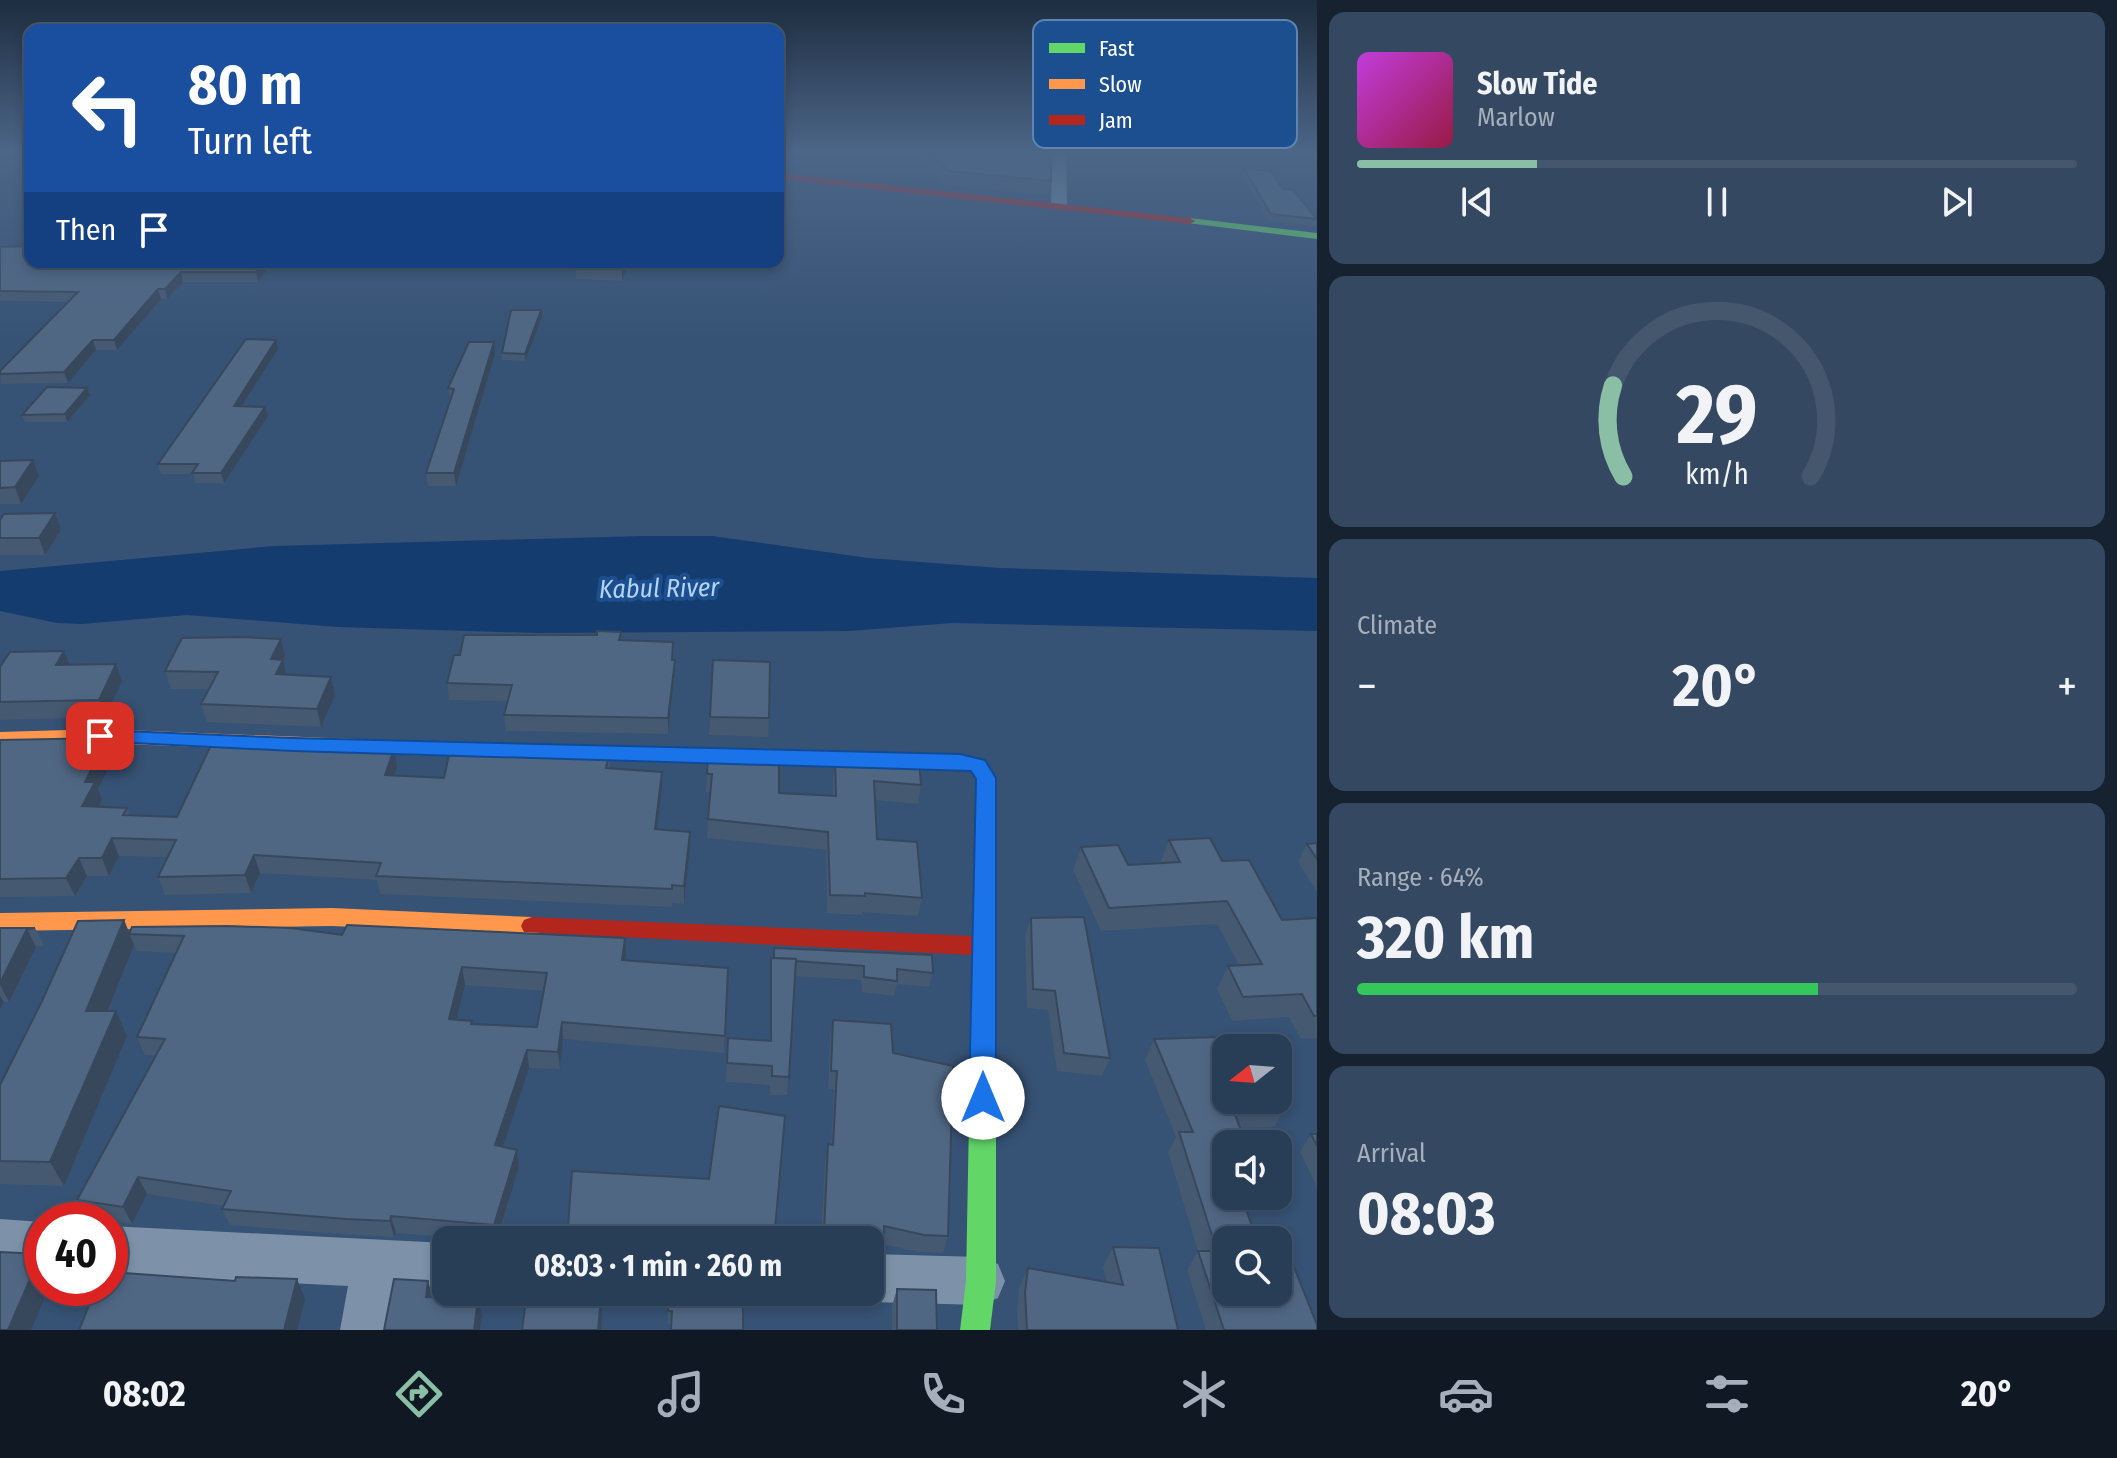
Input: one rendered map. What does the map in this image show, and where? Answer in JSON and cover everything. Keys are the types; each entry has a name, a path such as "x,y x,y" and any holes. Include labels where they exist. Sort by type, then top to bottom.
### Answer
{"street":[{"path":"1117,214 1317,236"},
{"path":"0,739 100,736 293,745 960,761 978,765 986,778 981,1281 975,1330"},
{"path":"0,922 332,917 983,946"},
{"path":"0,1243 24,1245"},
{"path":"128,1251 432,1267"},
{"path":"365,1330 376,1266"},
{"path":"884,1278 981,1281"}],"water":[{"name":"Kabul River","path":"712,536 868,558 999,568 1317,578 1317,631 952,623 849,631 538,633 338,627 187,615 82,624 57,623 0,611 0,571 274,546"}],"building":[{"path":"1272,214 1313,214 1317,219"},
{"path":"24,246 24,268 259,268 256,272 181,272 165,289 158,289 114,340 93,340 64,372 0,374 78,292 0,291 0,247"},
{"path":"511,310 541,310 525,354 502,353"},
{"path":"246,339 276,340 234,406 265,407 221,473 192,473 198,464 158,464"},
{"path":"469,342 494,342 454,473 426,473 454,389 448,388"},
{"path":"47,387 87,388 65,414 22,415"},
{"path":"33,460 15,487 0,488 0,461"},
{"path":"55,513 39,538 0,538 0,520 4,514"},
{"path":"597,631 621,632 619,640 673,642 672,660 675,660 668,718 504,715 512,685 447,683 454,655 460,655 464,635 597,635"},
{"path":"182,638 281,639 271,659 283,660 276,674 331,677 317,709 201,704 218,672 165,671"},
{"path":"64,651 56,665 116,664 99,700 0,702 0,667 10,652"},
{"path":"713,660 770,662 769,718 710,717"},
{"path":"107,738 85,782 95,782 82,806 127,808 123,815 177,817 212,743 394,749 385,775 444,778 450,750 609,754 606,768 662,772 655,829 690,832 684,886 672,885 672,889 376,876 381,863 254,855 245,875 158,877 176,840 112,838 102,858 79,858 66,878 0,879 0,740"},
{"path":"708,756 779,758 779,793 836,796 835,759 919,762 921,785 874,781 877,839 917,842 922,898 865,893 865,896 830,895 828,832 708,819 712,774 707,774"},
{"path":"1210,838 1222,861 1249,860 1282,920 1317,918 1317,1016 1314,1016 1302,994 1243,997 1228,966 1262,964 1227,901 1109,908 1081,847 1118,845 1128,865 1180,862 1169,840"},
{"path":"1317,843 1317,859 1307,844"},
{"path":"1084,917 1110,1058 1064,1053 1055,991 1033,989 1031,918"},
{"path":"124,920 86,1011 116,1011 50,1162 0,1161 0,1085 78,921"},
{"path":"347,925 625,938 622,960 728,968 725,1036 562,1022 558,1052 527,1050 495,1145 517,1150 494,1225 391,1216 390,1221 222,1209 231,1191 138,1177 126,1202 77,1200 165,1039 137,1037 184,936 129,934 132,927 291,928 342,935","holes":["462,967 547,973 537,1027 471,1024 472,1021 449,1019"]},
{"path":"0,928 35,928 27,929 0,983"},
{"path":"774,948 932,955 933,973 897,969 897,981 864,977 864,966 774,958"},
{"path":"771,958 796,959 789,1077 772,1076 772,1066 727,1063 728,1038 771,1041"},
{"path":"833,1020 891,1024 893,1053 953,1066 948,1236 924,1235 884,1226 824,1226 828,1144 833,1145 837,1071 831,1071"},
{"path":"1212,1037 1212,1114 1235,1114 1241,1130 1212,1130 1212,1210 1246,1210 1252,1226 1212,1226 1212,1235 1179,1132 1193,1132 1154,1039"},
{"path":"719,1106 785,1116 775,1226 568,1226 572,1171 709,1179"},
{"path":"1113,1247 1159,1248 1178,1330 1027,1330 1025,1292 1028,1268 1123,1285"},
{"path":"1198,1251 1212,1251 1212,1294"},
{"path":"0,1252 24,1253 24,1293 8,1330 0,1330"},
{"path":"1292,1262 1317,1330 1224,1330 1216,1306 1292,1306"},
{"path":"128,1273 235,1281 236,1277 297,1279 284,1330 79,1330 89,1306 128,1306"},
{"path":"394,1279 428,1281 426,1297 432,1297 432,1306 477,1306 474,1330 384,1330"},
{"path":"897,1289 936,1290 937,1330 897,1330"},
{"path":"525,1306 600,1306 598,1330 522,1330"},
{"path":"668,1306 743,1306 743,1330 671,1330 672,1311 668,1311"}],"traffic: fast":[{"path":"1190,221 1317,236"},
{"path":"405,748 768,756"},
{"path":"975,1330 981,1281 984,958"}],"traffic: slow":[{"path":"0,739 100,736 405,748"},
{"path":"0,922 332,917 532,926"}],"traffic: jam":[{"path":"1127,214 1190,221"},
{"path":"768,756 960,761 978,765 986,778 984,958"},
{"path":"532,926 983,946"}],"route":[{"path":"100,736 293,745 960,761 978,765 986,778 983,1098"}]}
